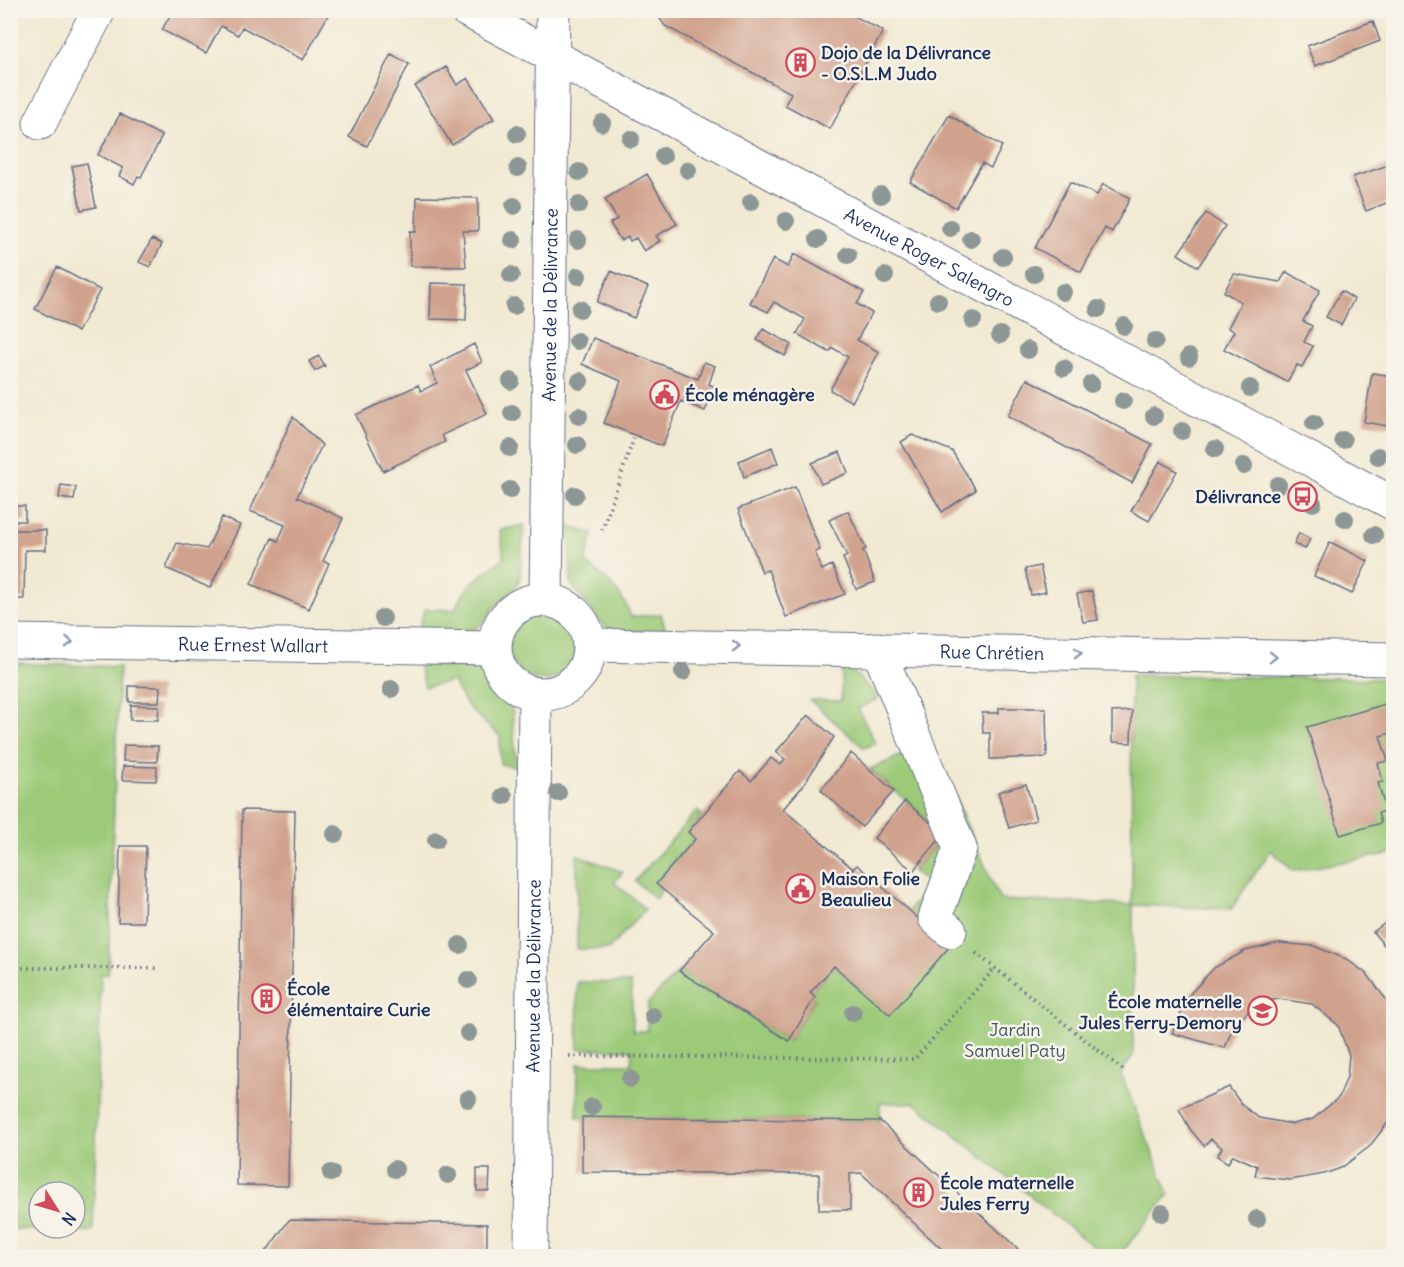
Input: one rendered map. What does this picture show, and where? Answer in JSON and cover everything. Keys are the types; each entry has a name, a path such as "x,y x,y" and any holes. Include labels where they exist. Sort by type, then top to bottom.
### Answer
{"street":[{"path":"40,123 99,10"},
{"name":"Avenue Roger Salengro","path":"466,10 1394,504"},
{"name":"Avenue de la Délivrance","path":"546,599 553,10"},
{"path":"546,599 560,602 572,609 588,632 590,645 588,662 579,676 567,687 552,694 535,694 523,690 503,673 494,648 497,632 509,613 530,600 546,599"},
{"name":"Rue Ernest Wallart","path":"10,641 494,648"},
{"name":"Rue Chrétien","path":"590,645 1394,659"},
{"path":"878,649 960,848 935,918 950,931"},
{"name":"Avenue de la Délivrance","path":"531,1257 535,694"}],"path":[{"path":"602,530 634,435"},
{"path":"950,931 1123,1070"},
{"path":"10,968 156,968"},
{"path":"532,1055 915,1059 995,968"}],"green space":[{"path":"524,525 520,577 516,587 493,609 485,621 475,629 461,632 417,634 425,609 454,610 469,585 504,558 500,530"},
{"path":"569,527 593,534 585,562 612,586 623,600 631,617 661,614 666,632 612,630 601,623 571,584"},
{"path":"543,614 556,616 571,629 576,647 574,660 561,675 543,680 530,678 515,665 510,647 512,634 525,619"},
{"path":"11,663 119,667 108,974 101,974 93,1232 87,1232 87,1180 27,1180 27,1230 11,1229"},
{"path":"418,663 472,667 485,676 512,707 516,767 500,764 500,736 467,705 453,681 425,687"},
{"path":"842,668 852,671 879,698 858,709 876,744 864,748 810,700 841,701"},
{"name":"Jardin Samuel Paty","path":"1131,675 1393,679 1393,853 1293,871 1271,850 1231,909 1133,905 1133,1055 1121,1074 1169,1194 1119,1256 1105,1256 915,1103 880,1103 880,1121 577,1117 578,1064 631,1064 632,1050 578,1049 577,982 631,983 633,1031 647,1031 648,1003 679,971 789,1041 815,998 810,993 834,966 890,1014 909,910 930,886 913,871 944,834 870,769 931,743 1000,900 1132,905"},
{"path":"697,811 702,815 688,832 695,839 656,884 662,890 655,899 635,881"},
{"path":"577,855 623,872 614,882 645,909 609,949 577,949"}],"building":[{"path":"173,10 331,10 303,60 242,27 238,35 221,26 206,53 162,30"},
{"name":"Dojo de la Délivrance - O.S.L.M Judo","path":"654,10 857,10 854,16 883,31 830,129 785,105 791,93 665,26"},
{"path":"1373,21 1380,41 1315,66 1307,46"},
{"path":"391,54 409,64 367,146 349,137"},
{"path":"446,67 457,85 468,78 494,119 452,145 415,86"},
{"path":"120,114 162,136 141,177 138,176 134,184 119,176 123,168 98,155"},
{"path":"949,115 1002,146 991,168 982,163 956,208 910,182"},
{"path":"87,163 96,207 81,210 72,166"},
{"path":"1394,163 1394,200 1366,211 1353,177"},
{"path":"10,173 16,176 10,187"},
{"path":"647,174 677,224 656,236 660,241 644,251 636,238 630,241 628,237 621,241 610,223 617,219 605,199"},
{"path":"1070,182 1097,195 1103,184 1130,198 1112,232 1105,228 1081,272 1035,248"},
{"path":"417,197 478,198 478,231 463,231 466,267 410,266 410,231 416,232"},
{"path":"1206,213 1225,226 1198,267 1178,254"},
{"path":"152,239 162,244 150,267 139,262"},
{"path":"794,254 864,292 857,304 872,313 857,340 879,352 852,402 830,390 848,357 833,348 829,352 797,334 805,319 774,302 768,312 750,303 773,259 788,267"},
{"path":"57,267 100,290 78,332 35,309"},
{"path":"611,271 648,287 634,318 597,302"},
{"path":"1286,272 1320,290 1303,321 1312,326 1304,342 1313,346 1302,367 1297,365 1287,382 1224,349 1234,331 1228,328 1241,302 1224,292 1234,274 1280,282"},
{"path":"431,283 467,284 466,320 430,319"},
{"path":"1341,291 1354,299 1341,325 1326,317"},
{"path":"763,329 791,344 785,356 757,340"},
{"name":"École ménagère","path":"593,338 698,379 704,362 715,366 709,384 715,387 705,411 681,401 662,446 604,423 621,381 582,364"},
{"path":"474,344 482,362 466,370 487,414 442,435 445,442 383,471 356,415 418,385 421,391 437,383 430,367"},
{"path":"319,356 325,366 315,371 309,361"},
{"path":"1372,373 1394,376 1394,427 1364,422"},
{"path":"1027,379 1152,444 1132,483 1008,416"},
{"path":"293,417 322,445 297,497 343,518 323,561 329,563 309,609 251,584 272,538 278,541 285,525 250,511"},
{"path":"912,435 952,451 976,490 942,512 901,442"},
{"path":"772,447 778,463 744,477 739,461"},
{"path":"840,452 848,473 821,484 812,463"},
{"path":"1160,461 1177,471 1149,521 1131,511"},
{"path":"61,485 76,487 74,500 59,498"},
{"path":"795,487 820,550 815,552 822,570 832,565 845,594 786,617 768,570 762,572 738,509"},
{"path":"10,506 25,506 25,521 10,521"},
{"path":"848,511 866,549 863,550 875,582 856,589 843,558 847,556 829,520"},
{"path":"222,517 240,525 210,588 166,568 177,543 207,549"},
{"path":"10,530 46,530 46,550 25,550 24,599 10,599"},
{"path":"1299,533 1310,539 1305,549 1294,544"},
{"path":"1330,542 1368,561 1352,594 1314,576"},
{"path":"1040,566 1046,592 1031,595 1025,569"},
{"path":"1092,591 1098,620 1083,622 1077,594"},
{"path":"129,686 160,687 159,702 129,702"},
{"path":"1389,703 1394,716 1394,732 1380,736 1388,761 1378,763 1383,782 1378,783 1386,811 1378,813 1381,823 1340,835 1307,727"},
{"path":"131,705 159,706 158,720 130,720"},
{"path":"999,708 1046,708 1047,757 990,759 990,733 983,733 982,713 999,713"},
{"path":"1132,711 1131,743 1112,742 1112,712"},
{"path":"808,715 834,737 803,786 783,809 853,869 857,865 950,946 890,1015 834,966 810,993 815,997 789,1041 679,971 714,931 656,884 695,839 688,832 740,771 751,781 771,758 780,765 785,759 776,752"},
{"path":"124,745 158,746 157,762 123,761"},
{"path":"851,753 894,791 862,827 821,790"},
{"path":"123,766 157,767 156,781 122,780"},
{"path":"1026,784 1036,820 1009,828 998,792"},
{"path":"905,801 944,834 913,871 874,838"},
{"name":"École élémentaire Curie","path":"242,810 295,811 288,1186 237,1185"},
{"path":"120,846 146,846 144,922 118,922"},
{"path":"1385,923 1394,934 1394,957 1373,932"},
{"path":"1279,943 1314,946 1346,959 1367,974 1394,1010 1394,1113 1390,1120 1369,1147 1341,1168 1324,1174 1290,1180 1255,1176 1257,1166 1233,1155 1228,1163 1217,1156 1222,1148 1211,1139 1204,1146 1190,1129 1179,1109 1229,1087 1242,1105 1259,1118 1292,1124 1313,1119 1339,1097 1347,1077 1349,1055 1338,1025 1312,1004 1279,999 1268,1001 1249,1011 1233,1027 1225,1048 1172,1033 1190,994 1214,968 1245,951"},
{"name":"École maternelle Jules Ferry","path":"582,1117 880,1121 1018,1249 1011,1256 949,1256 861,1173 850,1174 850,1210 819,1210 819,1174 582,1172"},
{"path":"477,1169 490,1169 489,1191 477,1191"},
{"path":"289,1220 487,1224 487,1256 263,1256"}],"place":[{"name":"Dojo de la Délivrance - O.S.L.M Judo","path":"800,62"},
{"name":"École ménagère","path":"664,394"},
{"name":"Délivrance","path":"1302,496"},
{"name":"Maison Folie Beaulieu","path":"800,888"},
{"name":"École élémentaire Curie","path":"266,998"},
{"name":"École maternelle Jules Ferry-Demory","path":"1263,1011"},
{"name":"École maternelle Jules Ferry","path":"919,1192"}]}
